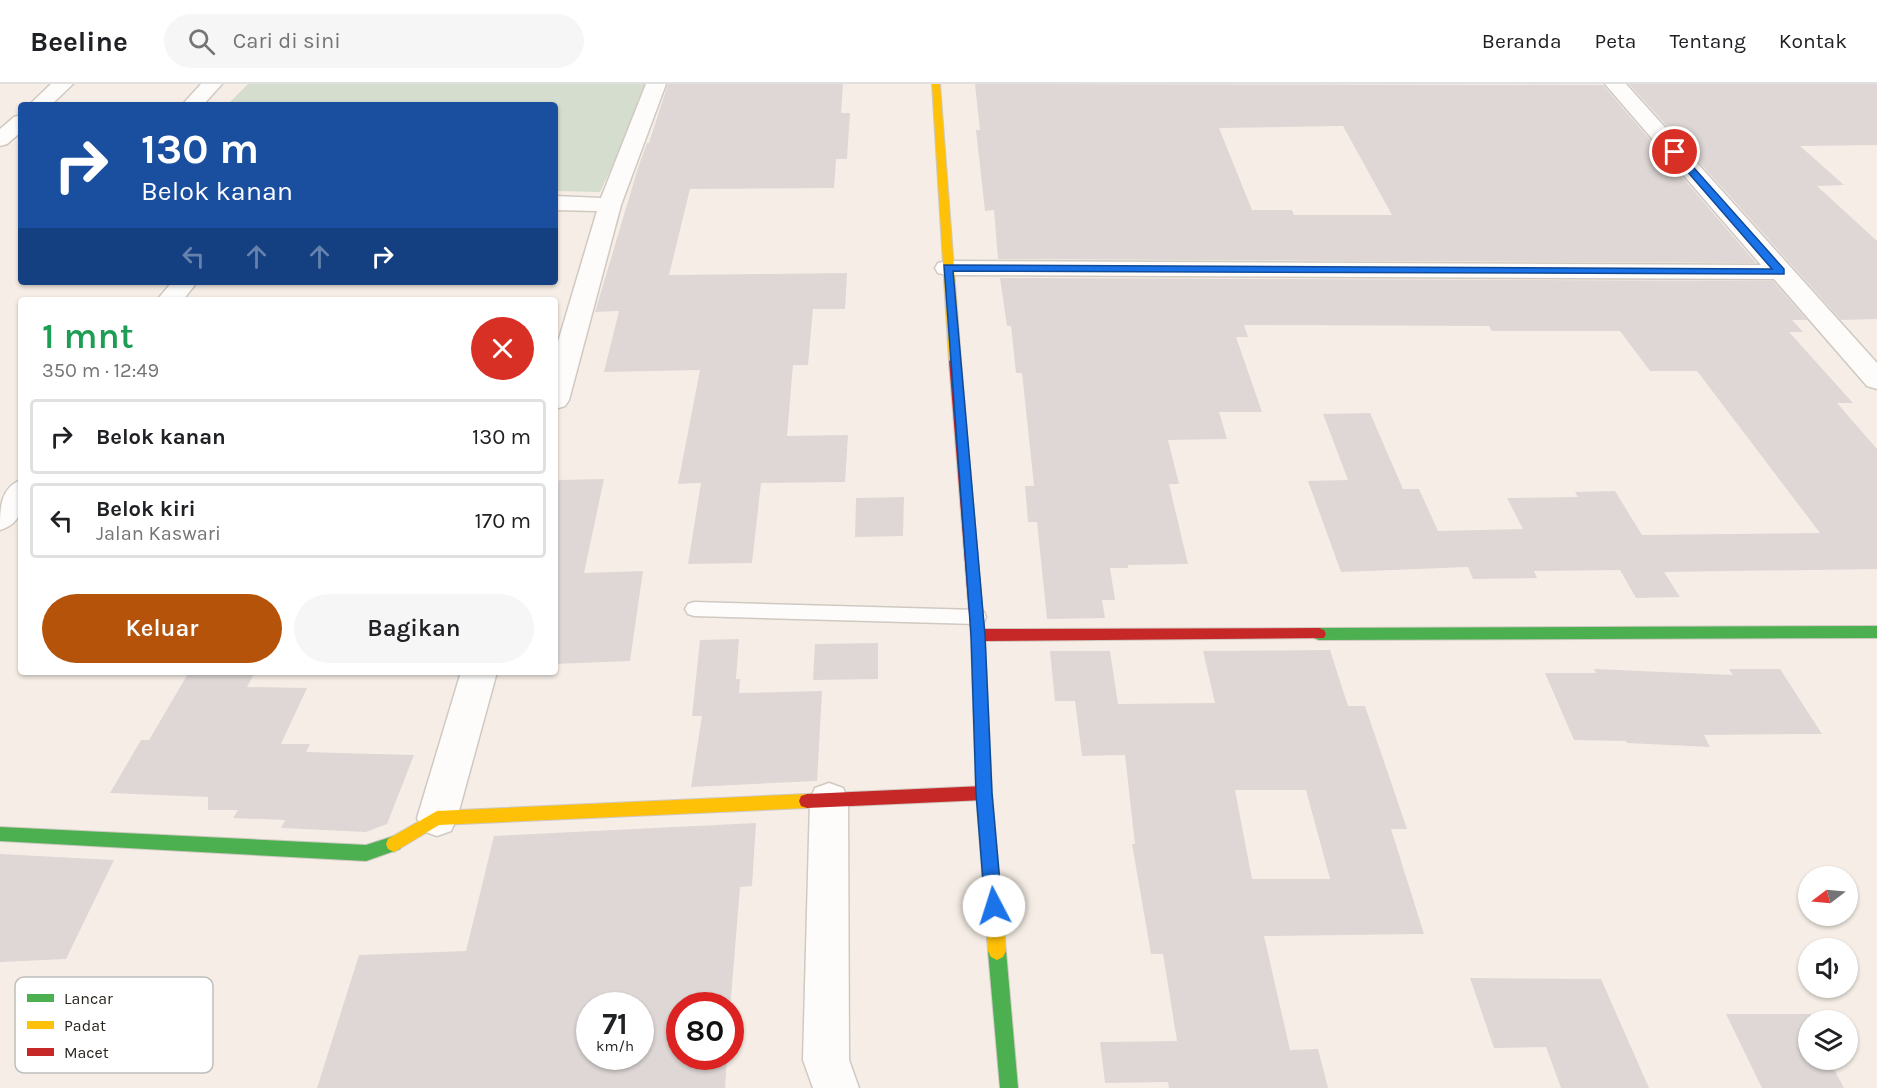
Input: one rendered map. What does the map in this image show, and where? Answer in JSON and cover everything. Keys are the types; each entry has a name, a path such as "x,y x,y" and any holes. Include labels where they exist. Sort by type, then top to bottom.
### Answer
{"main road":[{"path":"936,84 948,268 977,626 984,793 1010,1088"},
{"path":"977,626 1877,632"},
{"path":"0,834 366,853 389,847 437,818 984,793"}],"street":[{"path":"42,102 63,84"},
{"path":"195,102 212,84"},
{"path":"558,389 610,205 656,84"},
{"path":"1615,84 1877,380"},
{"path":"0,140 18,125"},
{"path":"558,203 610,205"},
{"path":"948,268 1780,272"},
{"path":"172,297 182,285"},
{"path":"0,519 18,495"},
{"path":"437,818 477,675"},
{"path":"829,800 826,1060 836,1088"}],"lane":[{"path":"694,609 977,626"}],"green space":[{"path":"248,84 651,84 600,192 558,191 558,102 230,102"}],"building":[{"path":"668,84 843,84 841,113 850,113 847,159 836,159 834,188 690,189 669,275 847,273 845,309 813,309 808,365 793,365 787,436 848,435 845,482 761,483 752,563 688,564 701,483 678,484 700,370 604,372 619,311 595,312 638,168 647,143 649,143"},
{"path":"975,84 1603,85 1756,263 998,259 994,210 985,211 976,130 980,130","holes":["1343,126 1392,215 1294,215 1292,210 1252,210 1219,128"]},
{"path":"1629,84 1877,84 1877,145 1800,146 1844,185 1817,186 1877,241 1877,319 1841,320"},
{"path":"1000,278 1773,281 1807,320 1792,320 1803,332 1789,332 1853,403 1837,403 1877,449 1877,569 1664,572 1680,597 1636,598 1620,570 1534,571 1537,578 1473,579 1468,567 1341,572 1308,481 1348,480 1323,414 1370,413 1403,489 1419,489 1438,531 1523,529 1507,498 1578,497 1575,492 1615,491 1642,535 1820,533 1697,371 1650,371 1620,331 1492,331 1489,326 1244,325 1248,337 1236,337 1262,412 1219,412 1227,439 1168,440 1179,484 1169,484 1188,564 1128,565 1128,568 1110,568 1115,600 1102,600 1105,618 1047,619 1037,522 1028,522 1025,486 1034,486 1022,373 1016,373 1011,326 1007,326"},
{"path":"604,479 584,573 643,571 630,661 558,664 559,480"},
{"path":"904,497 903,536 855,537 856,498"},
{"path":"739,639 736,679 740,679 739,693 822,691 817,781 691,787 702,716 692,716 700,640"},
{"path":"878,643 878,679 813,680 815,644"},
{"path":"1330,650 1348,706 1365,706 1407,829 1391,829 1424,934 1264,936 1290,1050 1318,1049 1328,1088 1169,1088 1168,1082 1105,1083 1100,1042 1177,1041 1163,954 1151,954 1132,844 1135,844 1125,755 1082,756 1075,701 1055,701 1050,651 1110,651 1118,704 1215,703 1203,651","holes":["1235,790 1306,790 1330,879 1252,879"]},
{"path":"1594,669 1733,675 1729,669 1780,669 1822,734 1704,735 1710,747 1574,740 1545,673 1596,673"},
{"path":"187,675 253,675 247,687 307,688 281,744 310,744 306,752 414,755 387,824 366,832 281,828 285,820 233,818 238,810 208,810 208,797 110,793 141,740 149,740"},
{"path":"756,823 752,886 740,887 731,992 666,992 666,1070 726,1070 725,1088 317,1088 359,955 466,951 494,836"},
{"path":"0,854 114,860 66,959 0,962"},
{"path":"1470,978 1601,979 1649,1088 1561,1088 1546,1047 1494,1048"},
{"path":"1726,1014 1798,1014 1798,1070 1834,1070 1844,1088 1762,1088"}],"traffic: fast":[{"path":"1319,634 1877,632"},
{"path":"0,834 366,853 394,844"},
{"path":"997,951 1009,1088"}],"traffic: slow":[{"path":"936,84 955,361"},
{"path":"978,639 984,793 997,951"},
{"path":"394,844 437,818 807,801"}],"traffic: jam":[{"path":"955,361 978,639"},
{"path":"978,635 1319,634"},
{"path":"807,801 984,793"}],"route":[{"path":"994,906 984,793 978,635 948,268 1780,272 1675,152"}]}
